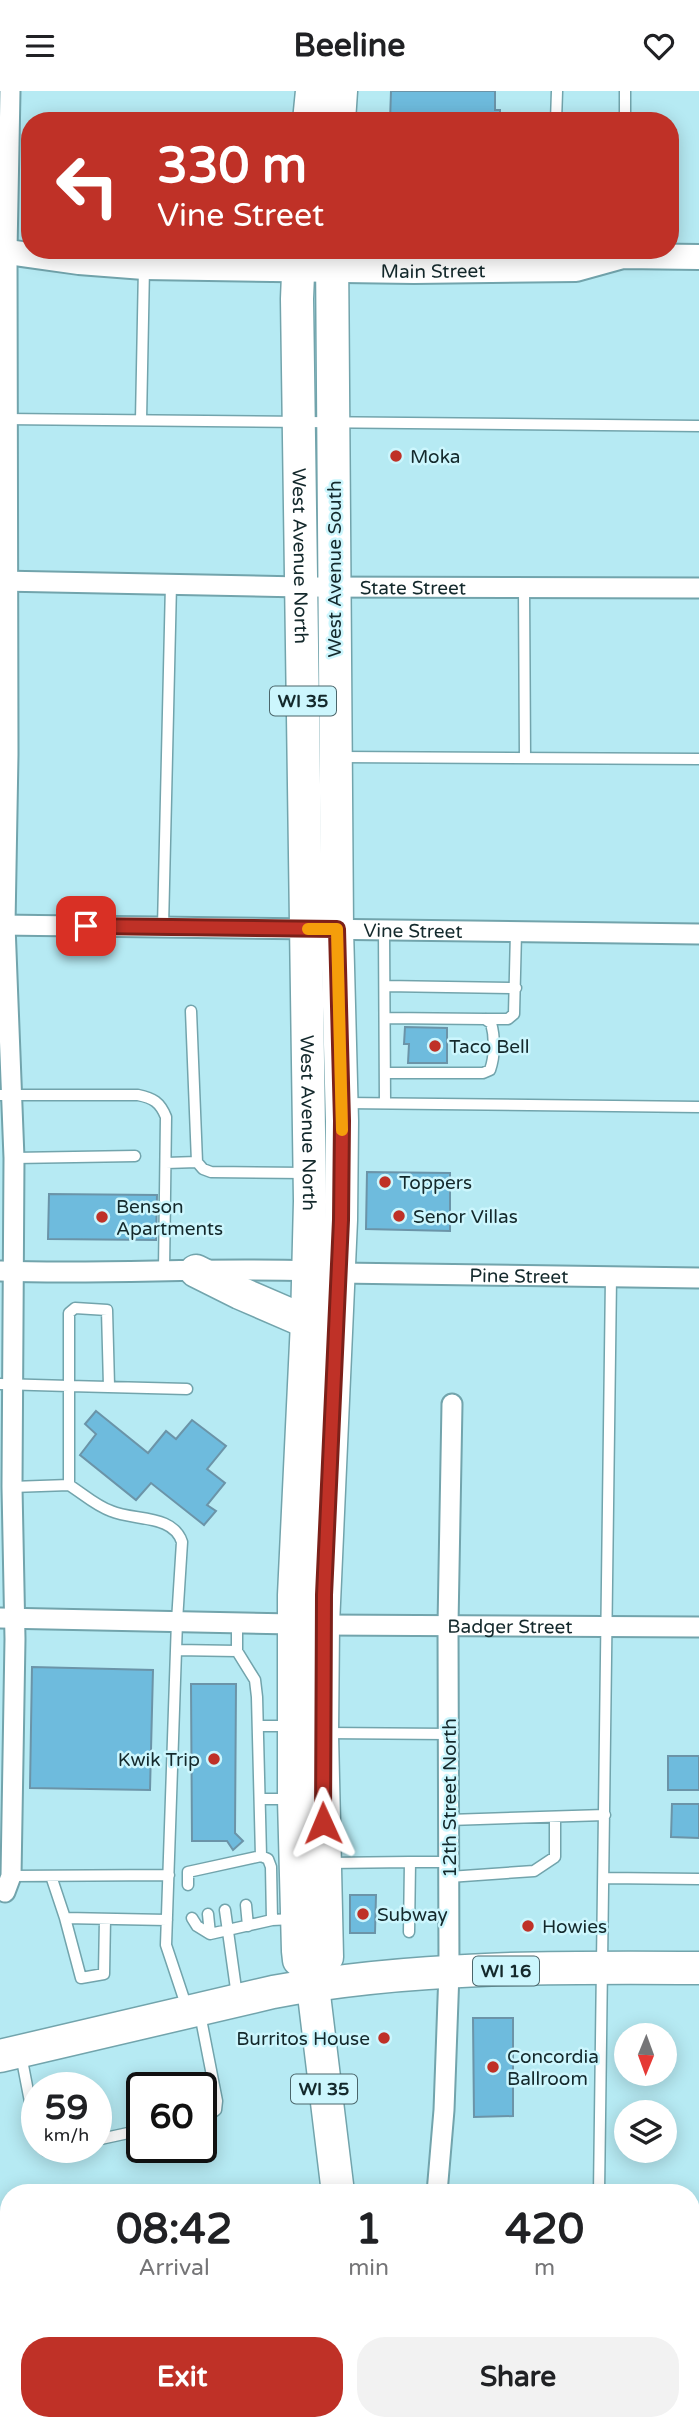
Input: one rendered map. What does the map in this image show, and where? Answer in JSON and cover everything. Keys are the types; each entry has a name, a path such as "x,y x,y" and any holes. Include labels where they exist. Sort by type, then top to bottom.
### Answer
{"main road":[{"path":"310,112 312,91"},
{"path":"340,112 341,91"},
{"name":"West Avenue North","path":"298,260 301,587 321,929 341,1103 324,1272 308,1624"},
{"name":"West Avenue South","path":"321,929 335,757 332,260"},
{"name":"West Avenue North","path":"308,1730 294,1799 284,1920 299,1960 312,1977 327,1957 324,1863 308,1730 307,1322 324,1272 309,1174 321,929"},
{"path":"196,1271 307,1322"},
{"name":"WI 16","path":"10,2054 237,2000 312,1977 603,1968 699,1968"},
{"name":"WI 35","path":"312,1977 337,2184"}],"street":[{"path":"8,1884 7,1618 13,1593 12,1487 6,1384 6,1271 14,1158 6,1095 3,925 4,419 12,250 10,91"},
{"name":"Main Street","path":"679,256 699,257"},
{"name":"Main Street","path":"62,259 144,267 332,260 497,272 554,265 576,269 605,259"},
{"name":"State Street","path":"4,581 301,587 699,588"},
{"name":"Vine Street","path":"3,925 699,935"},
{"name":"Pine Street","path":"6,1271 196,1271 241,1268 324,1272 699,1278"},
{"name":"12th Street North","path":"438,2184 444,2110 449,1972 448,1625 452,1404"},
{"name":"Badger Street","path":"7,1618 699,1627"}],"lane":[{"path":"556,112 557,91"},
{"path":"625,91 625,112"},
{"path":"141,420 144,267"},
{"path":"4,419 699,426"},
{"path":"163,927 171,584"},
{"path":"524,588 525,758"},
{"path":"335,757 699,759"},
{"path":"384,930 385,1104"},
{"path":"385,1019 508,1019 514,1014 516,932"},
{"path":"385,986 516,988"},
{"path":"191,1011 197,1162 203,1169 211,1172 309,1174"},
{"path":"385,1073 483,1073 490,1070 493,1062 493,1030 491,1023 485,1019"},
{"path":"6,1095 138,1095 161,1105 166,1117 164,1270"},
{"path":"341,1103 699,1107"},
{"path":"14,1158 135,1156"},
{"path":"166,1163 197,1162"},
{"path":"598,2184 611,1277"},
{"path":"69,1485 69,1313 75,1308 107,1310 109,1386"},
{"path":"6,1384 187,1389"},
{"path":"12,1487 69,1485 110,1511 160,1523 179,1532 181,1542 166,1945 193,2010 209,2072"},
{"path":"237,1623 237,1651 255,1680 261,1856"},
{"path":"176,1650 237,1651"},
{"path":"258,1726 448,1734"},
{"path":"260,1799 294,1799"},
{"path":"449,1820 605,1815"},
{"path":"324,1863 410,1862 449,1869 534,1871 555,1857 555,1818"},
{"path":"188,1885 188,1872 261,1856 268,1859 271,1867 284,1920 210,1934 197,1927 192,1919"},
{"path":"243,1860 244,1871"},
{"path":"409,1932 410,1862"},
{"path":"222,1864 222,1876"},
{"path":"203,1868 205,1881"},
{"path":"8,1884 51,1876 169,1875"},
{"path":"51,1876 80,1978 104,1974 105,1919"},
{"path":"604,1878 699,1879"},
{"path":"246,1905 248,1926"},
{"path":"225,1910 237,2000"},
{"path":"208,1914 210,1934"},
{"path":"65,1918 167,1920"},
{"path":"10,2054 21,2088"}],"building":[{"path":"391,91 495,91 495,110 500,110 500,112 390,112"},
{"path":"405,1027 447,1028 447,1063 408,1063 409,1044 404,1044"},
{"path":"367,1172 450,1173 450,1231 366,1229"},
{"name":"Benson Apartments","path":"49,1194 157,1195 156,1240 48,1239"},
{"path":"96,1411 148,1453 166,1431 176,1439 192,1420 226,1446 207,1469 225,1483 207,1505 216,1511 204,1525 151,1483 136,1500 80,1455 96,1434 85,1424"},
{"path":"32,1667 153,1670 150,1790 30,1788"},
{"name":"Kwik Trip","path":"191,1684 236,1684 235,1833 243,1841 233,1850 227,1841 192,1841"},
{"path":"668,1756 699,1756 699,1790 668,1790"},
{"path":"672,1804 699,1804 699,1838 671,1837"},
{"name":"Subway","path":"350,1895 376,1895 375,1933 350,1933"},
{"name":"Concordia Ballroom","path":"473,2018 513,2018 513,2116 474,2117"}],"slow traffic":[{"path":"308,929 337,929 342,1130"}],"place":[{"name":"Moka","path":"396,456"},
{"name":"Taco Bell","path":"435,1046"},
{"name":"Toppers","path":"385,1182"},
{"name":"Senor Villas","path":"399,1216"},
{"name":"Benson Apartments","path":"102,1217"},
{"name":"Kwik Trip","path":"214,1759"},
{"name":"Subway","path":"363,1914"},
{"name":"Howies","path":"528,1926"},
{"name":"Burritos House","path":"384,2038"},
{"name":"Concordia Ballroom","path":"493,2067"}],"route":[{"path":"86,926 337,929 342,1121 341,1220 323,1625 323,1823"}]}
